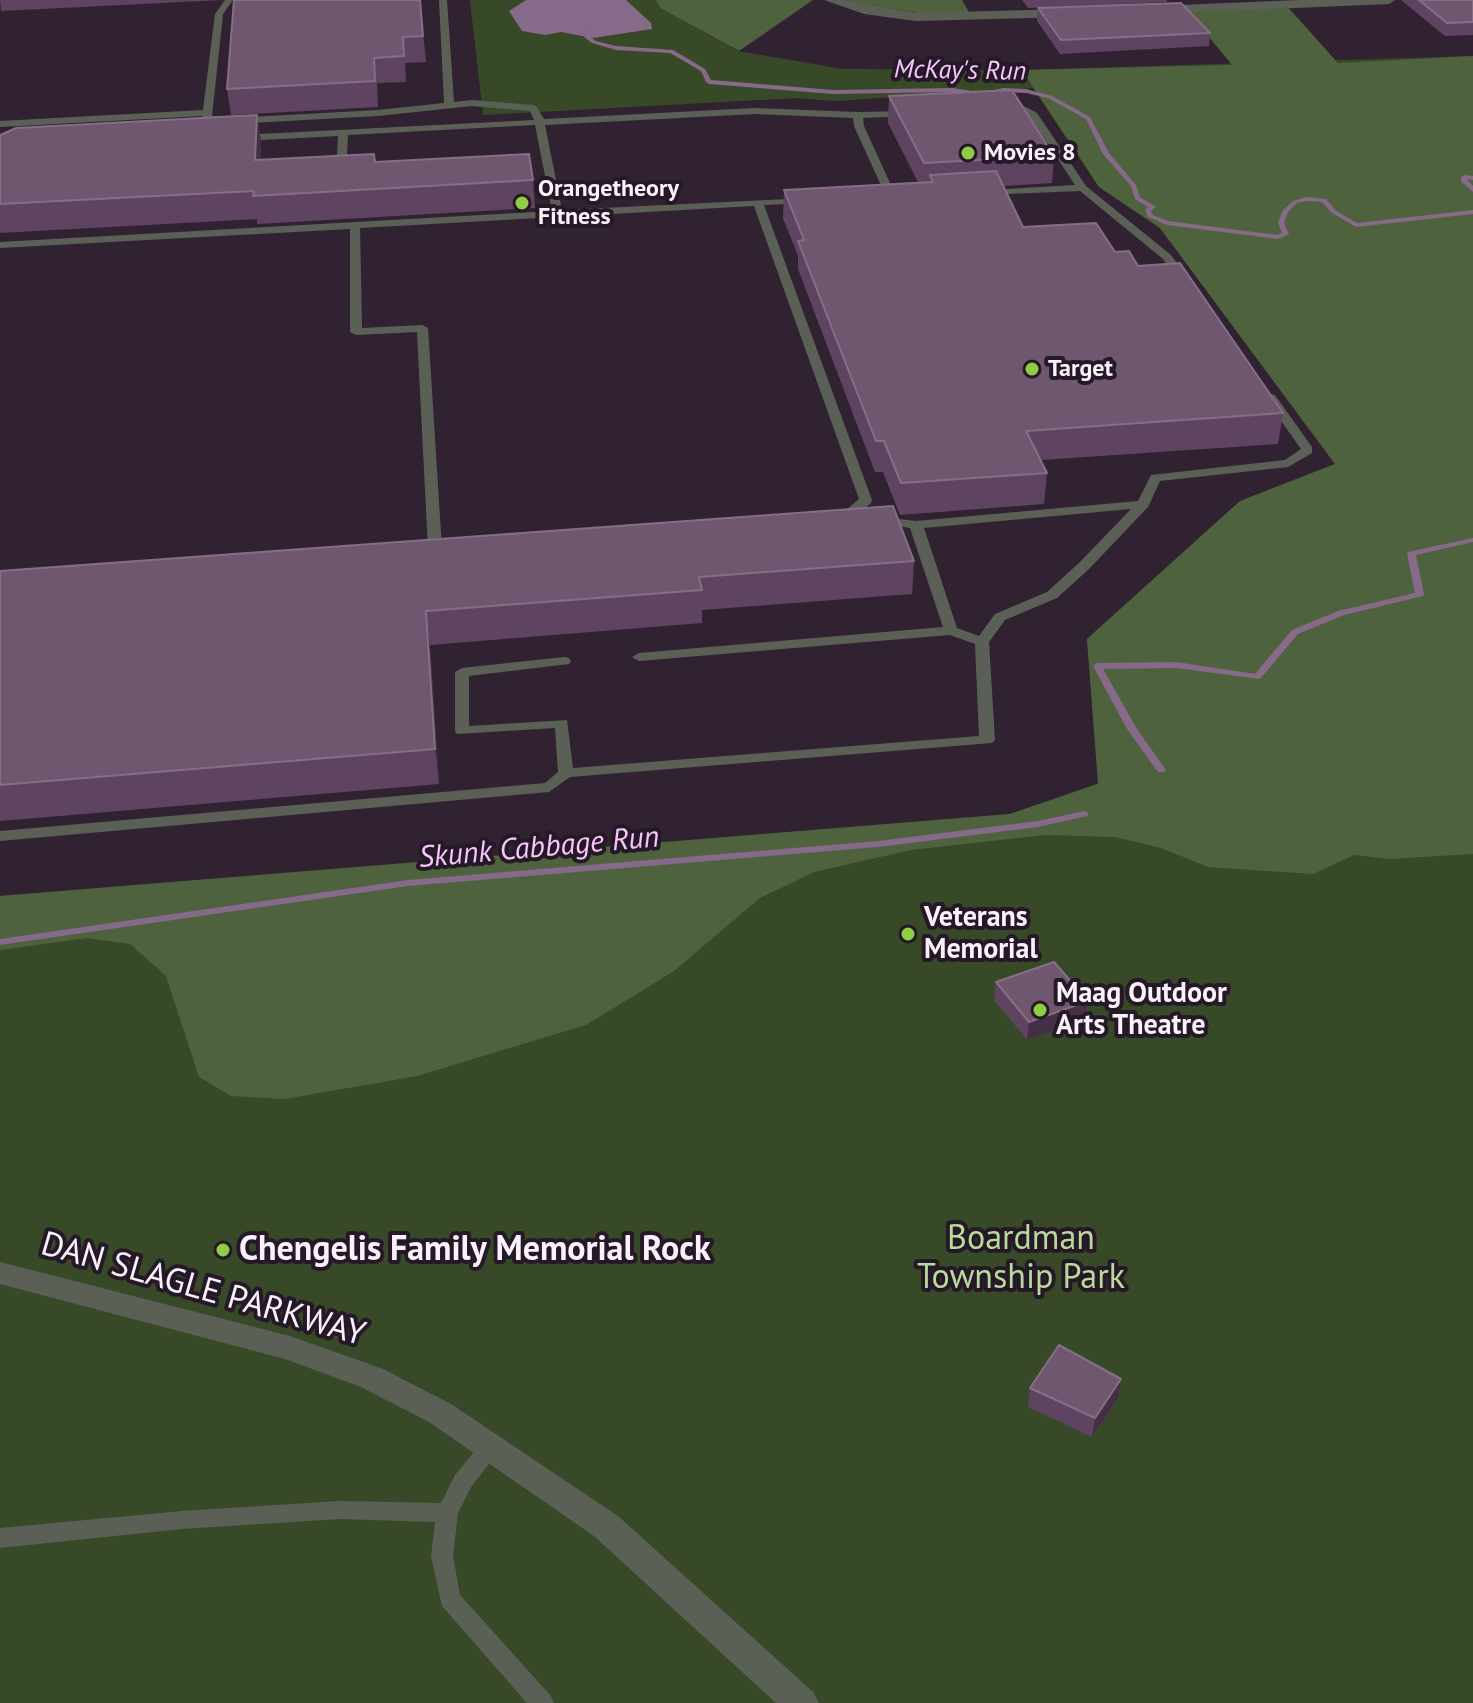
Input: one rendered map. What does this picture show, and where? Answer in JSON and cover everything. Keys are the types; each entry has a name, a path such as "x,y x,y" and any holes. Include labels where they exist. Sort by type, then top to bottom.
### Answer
{"street":[{"path":"830,0 864,10 927,18 1090,13"},
{"path":"1145,10 1389,0"},
{"name":"DAN SLAGLE PARKWAY","path":"0,1273 290,1348 372,1378 440,1413 606,1526 801,1703"}],"lane":[{"path":"443,0 449,105"},
{"path":"241,8 227,4 219,14 207,118 231,121 378,113 449,105 533,108 540,122 558,214"},
{"path":"991,109 1013,108 1034,115 1082,188 1167,257 1194,294"},
{"path":"233,139 755,111 858,115 917,112"},
{"path":"0,124 207,113"},
{"path":"858,115 859,126 890,194"},
{"path":"343,133 342,155 366,170 379,172"},
{"path":"533,169 549,168"},
{"path":"979,194 1082,188"},
{"path":"861,196 905,196"},
{"path":"0,245 817,199"},
{"path":"758,203 866,500 850,514"},
{"path":"355,225 356,332 422,328 435,549"},
{"path":"0,836 549,787 566,773 987,740 982,642 1000,617 1052,595 1143,504 1155,478 1288,463 1308,450 1266,391"},
{"path":"822,520 850,514 916,525 1143,504"},
{"path":"916,525 951,631"},
{"path":"419,550 450,548"},
{"path":"639,657 951,631 982,642"},
{"path":"564,661 462,672 462,731 562,723 566,773"},
{"path":"492,1446 463,1481 447,1513 442,1556 450,1599 542,1703"},
{"path":"0,1538 182,1520 312,1512 447,1513"}],"green space":[{"name":"Boardman Township Park","path":"470,0 656,0 660,8 738,51 843,69 1022,70 1473,56 1473,1703 0,1703 0,896 1010,814 1099,783 1087,639 1240,501 1335,464 1160,228 1099,187 1033,88 836,101 797,98 483,115"},
{"path":"656,0 813,0 739,51 660,8"},
{"path":"842,0 962,0 970,14 923,14"},
{"path":"1285,4 1338,63 1473,56 1473,854 1389,859 1354,855 1313,874 1208,867 1161,848 1115,837 1045,835 911,850 814,872 760,898 674,971 586,1025 417,1076 285,1099 231,1096 199,1077 166,976 130,944 87,938 0,950 0,896 1010,814 1098,784 1087,639 1240,501 1335,464 1160,228 1099,187 1022,70 1232,65 1186,9"}],"shaded area":[{"path":"526,0 626,0 651,23 652,29 593,38 561,32 545,35 522,31 509,11"}],"building":[{"path":"234,0 420,0 423,36 403,37 404,56 374,58 375,81 227,89"},
{"path":"1419,0 1473,0 1473,22 1447,23"},
{"path":"1181,3 1210,33 1061,40 1038,8"},
{"path":"1012,90 1054,156 924,163 889,96"},
{"path":"257,115 255,160 374,154 375,162 529,154 533,180 253,196 254,191 0,204 0,135 16,128"},
{"name":"Target","path":"996,171 1023,227 1096,223 1115,252 1129,251 1138,266 1180,263 1283,413 1026,431 1047,473 901,483 884,441 876,441 798,241 804,240 784,190 933,182 930,175"},
{"path":"893,506 914,561 699,577 702,590 426,611 435,749 0,785 0,571"},
{"path":"1054,962 1088,1001 1029,1022 996,982"},
{"path":"1059,1345 1121,1379 1095,1418 1030,1388"}],"waterway":[{"name":"McKay's Run","path":"590,27 587,37 594,42 616,48 671,51 703,70 709,82 833,92 953,90 984,95 1003,90 1026,91 1050,97 1088,118 1106,154 1134,186 1137,198 1153,207 1148,210 1150,216 1167,223 1278,237 1286,234 1281,223 1285,211 1295,202 1307,199 1324,200 1334,212 1356,225 1473,212"},
{"name":"McKay's Run","path":"1473,178 1464,177 1473,190"},
{"name":"Skunk Cabbage Run","path":"1161,770 1132,729 1097,666 1176,665 1257,677 1295,632 1341,613 1420,594 1411,554 1473,540"},
{"name":"Skunk Cabbage Run","path":"0,942 408,883 878,844 1038,824 1084,814"}],"place":[{"name":"Movies 8","path":"968,153"},
{"name":"Orangetheory Fitness","path":"522,203"},
{"name":"Target","path":"1032,369"},
{"name":"Veterans Memorial","path":"908,934"},
{"name":"Maag Outdoor Arts Theatre","path":"1040,1010"},
{"name":"Chengelis Family Memorial Rock","path":"223,1250"}]}
